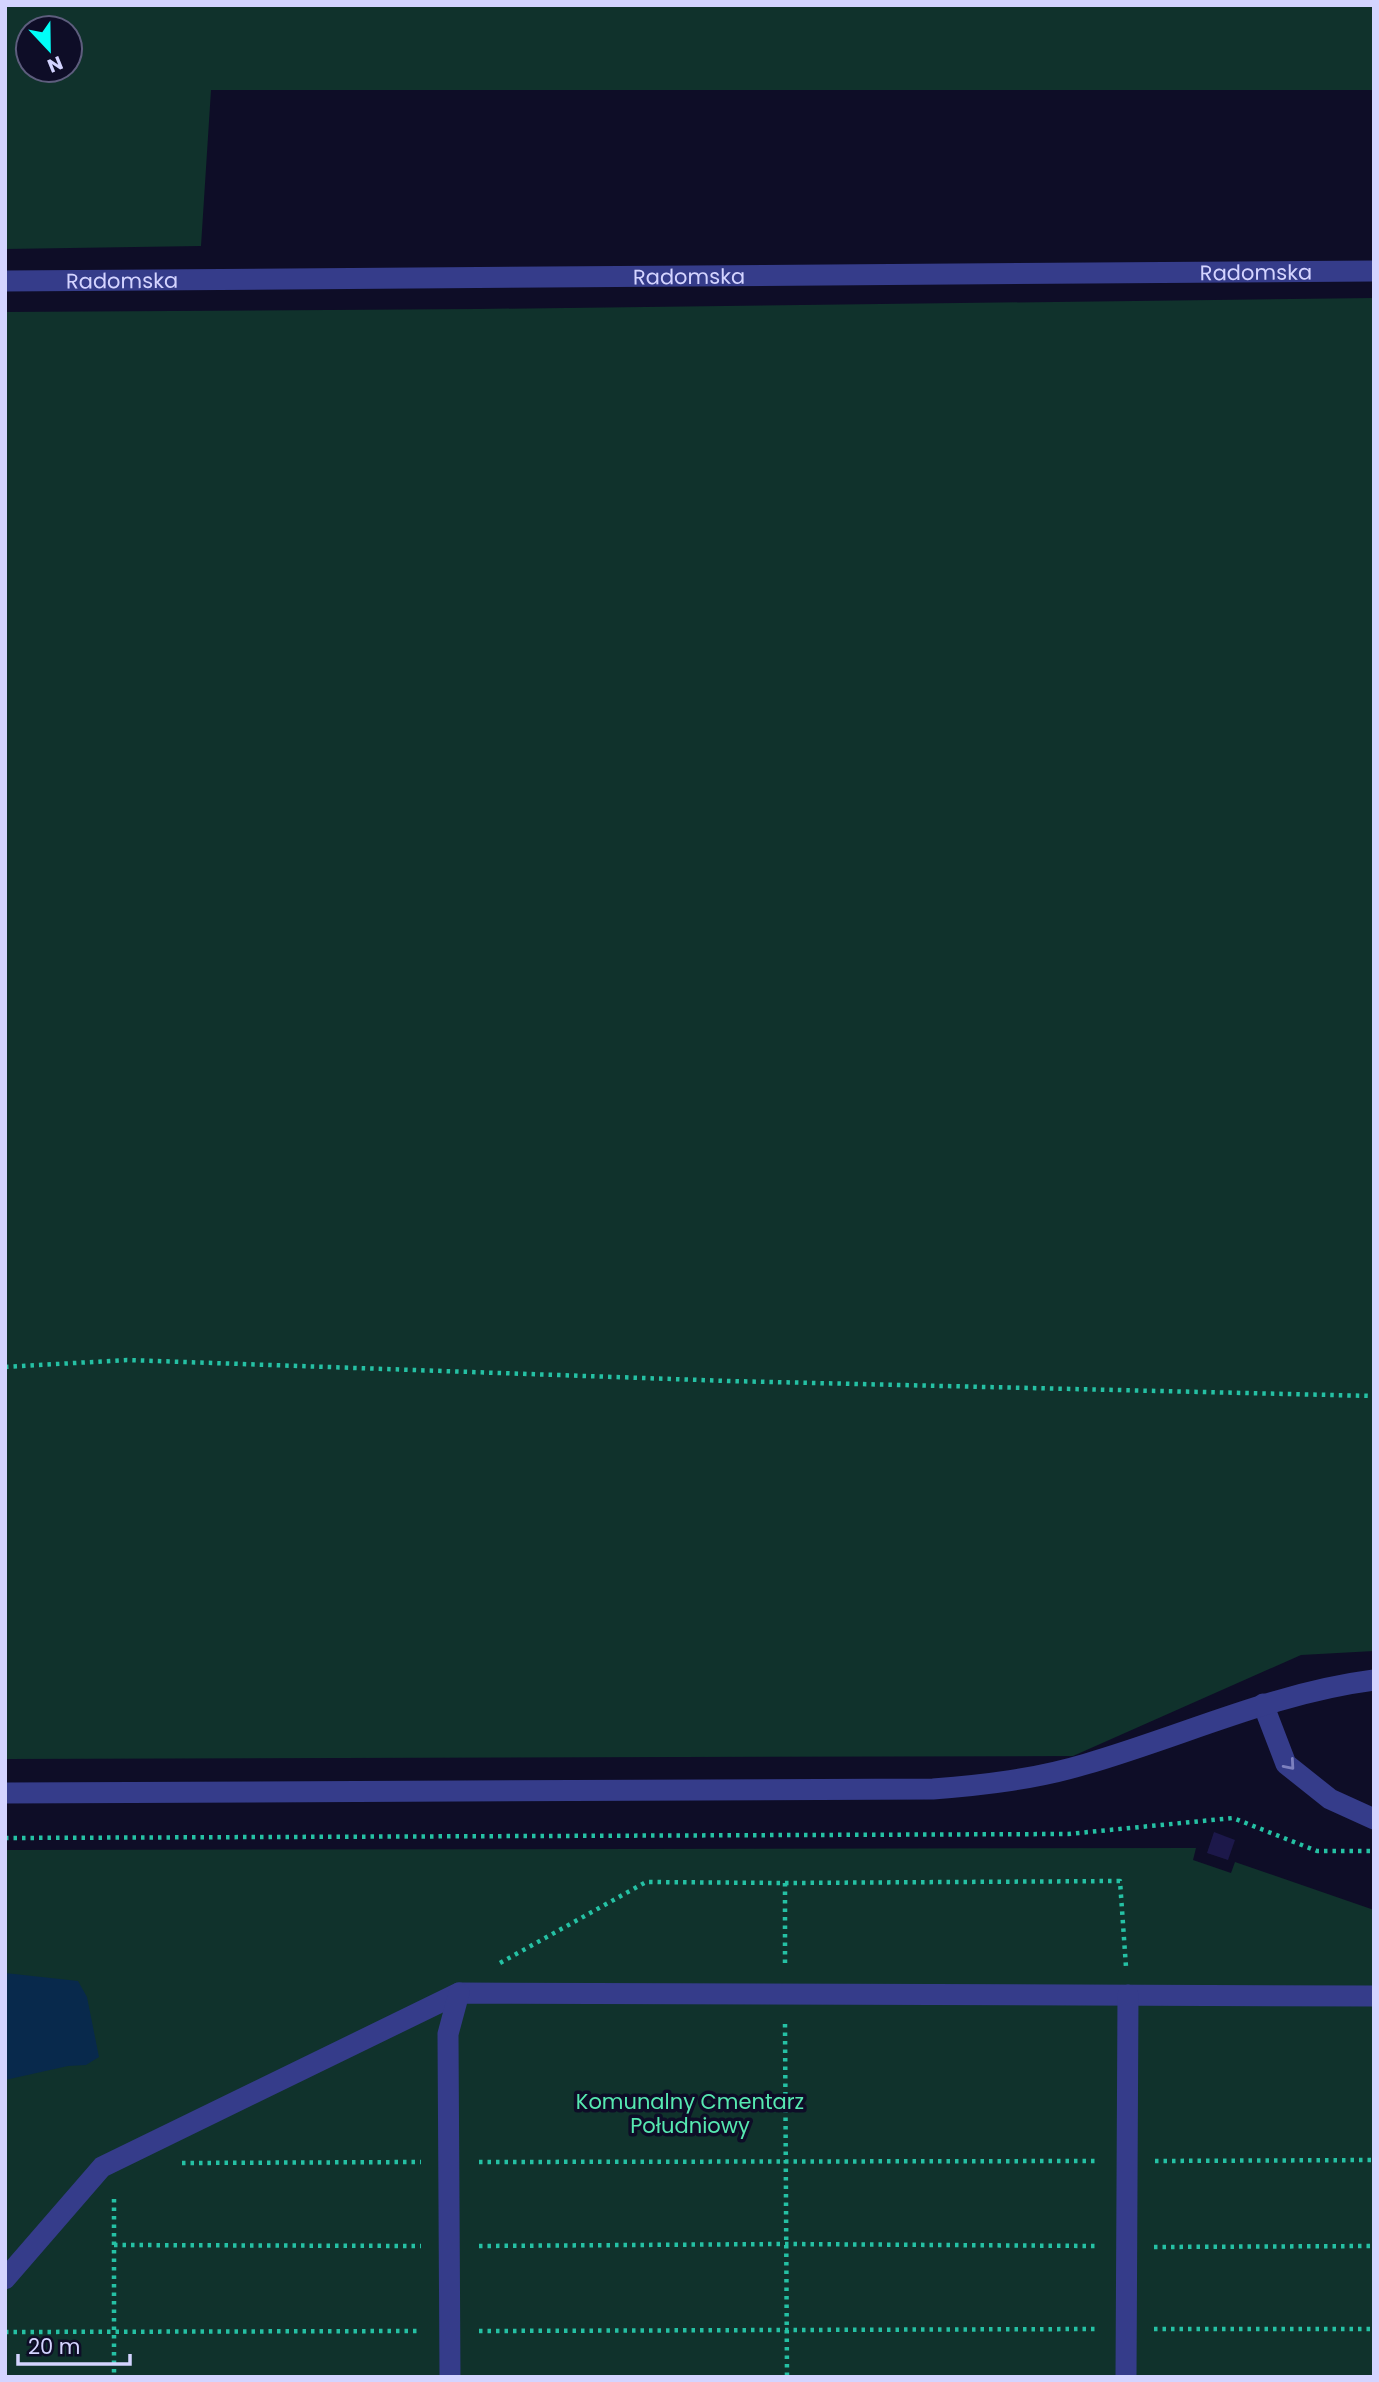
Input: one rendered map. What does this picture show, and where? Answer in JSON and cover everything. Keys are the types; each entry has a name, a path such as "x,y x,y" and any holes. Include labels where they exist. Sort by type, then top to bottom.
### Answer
{"street":[{"name":"Radomska","path":"5,281 1374,271"},
{"path":"5,1793 933,1789 1024,1779 1074,1767 1263,1704 1339,1684 1374,1680"},
{"path":"1263,1704 1286,1764 1329,1799 1374,1819"},
{"path":"450,2377 448,2034 459,1993"},
{"path":"5,2279 102,2167 459,1993 1374,1996"},
{"path":"1126,2377 1128,1995"}],"path":[{"path":"5,1367 127,1360 729,1381 1374,1396"},
{"path":"5,1838 1068,1834 1233,1818 1317,1851 1374,1851"},
{"path":"459,1993 492,1968 646,1881 1120,1881 1128,1995"},
{"path":"785,1883 787,2377"},
{"path":"179,2163 1374,2160"},
{"path":"114,2162 114,2377"},
{"path":"114,2245 1374,2246"},
{"path":"5,2332 1374,2329"}],"green space":[{"path":"5,5 1374,5 1374,90 211,90 201,246 5,249"},
{"path":"1374,298 1374,1651 1301,1655 1073,1756 5,1759 5,312"},
{"name":"Komunalny Cmentarz Południowy","path":"1196,1848 1193,1860 1231,1873 1235,1862 1374,1910 1374,2377 5,2377 5,1850"}],"water":[{"path":"5,1973 78,1981 87,1997 99,2057 86,2065 68,2066 5,2080"}],"building":[{"path":"1214,1832 1235,1840 1228,1860 1207,1853"}]}
